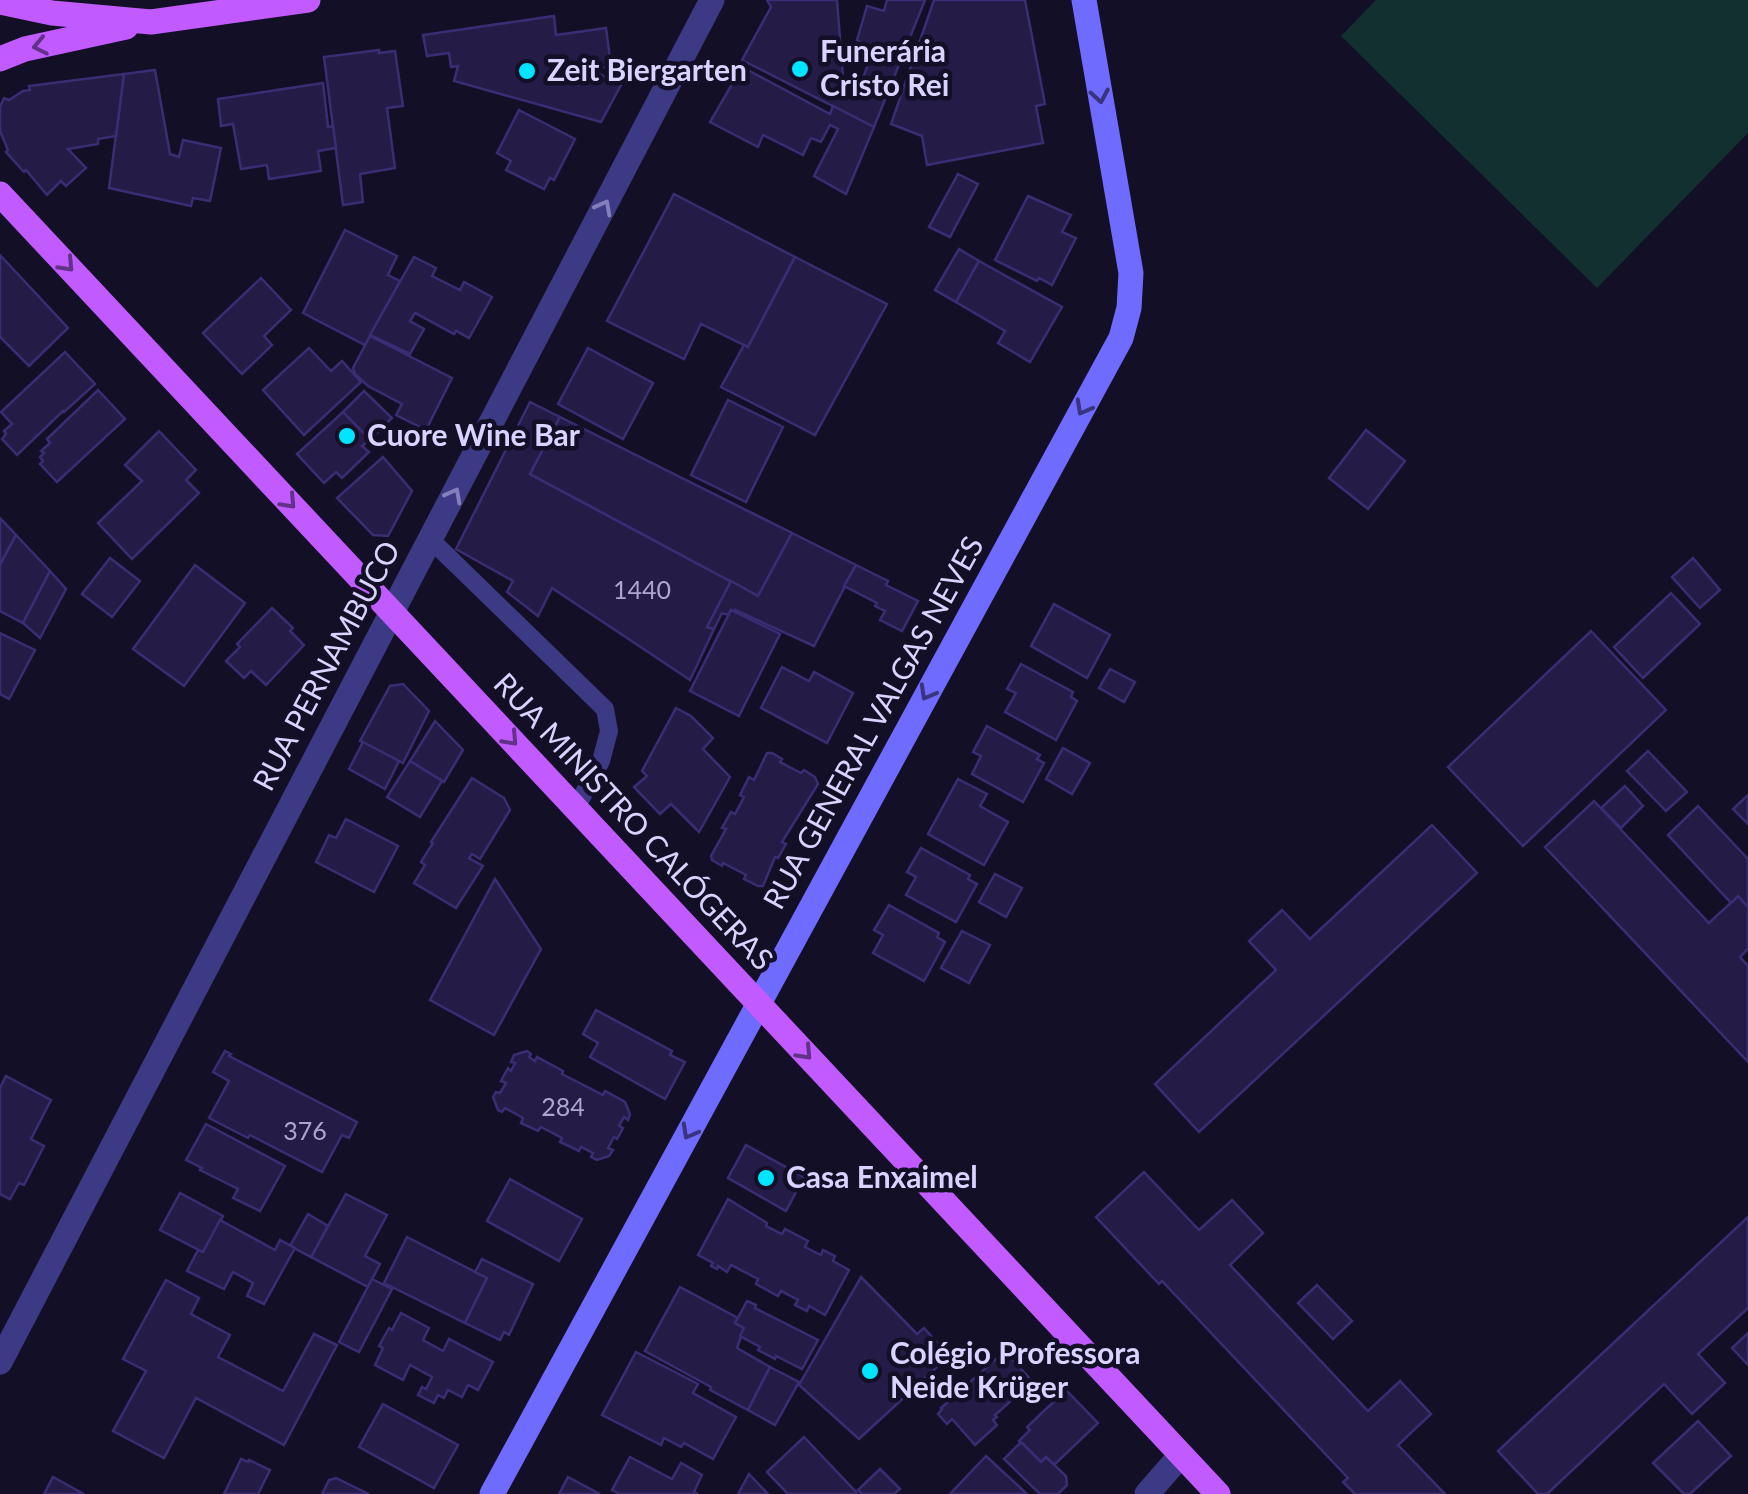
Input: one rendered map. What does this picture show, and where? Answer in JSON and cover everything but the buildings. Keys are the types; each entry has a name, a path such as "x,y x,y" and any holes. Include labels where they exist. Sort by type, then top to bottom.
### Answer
{"main road":[{"path":"0,59 25,48 151,22 308,0"},
{"name":"RUA GENERAL VALGAS NEVES","path":"492,1494 1120,338 1129,308 1131,273 1084,0"},
{"path":"0,2 52,12 151,22"},
{"name":"RUA MINISTRO CALÓGERAS","path":"0,194 1218,1494"}],"street":[{"name":"RUA PERNAMBUCO","path":"0,1362 712,0"},
{"path":"1148,1494 1182,1455"}],"lane":[{"path":"430,539 605,709 609,731 601,761 576,808"}],"green space":[{"path":"1376,0 1748,0 1748,133 1597,288 1341,36"}],"place":[{"name":"Funerária Cristo Rei","path":"800,69"},
{"name":"Zeit Biergarten","path":"527,71"},
{"name":"Cuore Wine Bar","path":"347,436"},
{"name":"Casa Enxaimel","path":"766,1178"},
{"name":"Colégio Professora Neide Krüger","path":"870,1371"}]}
